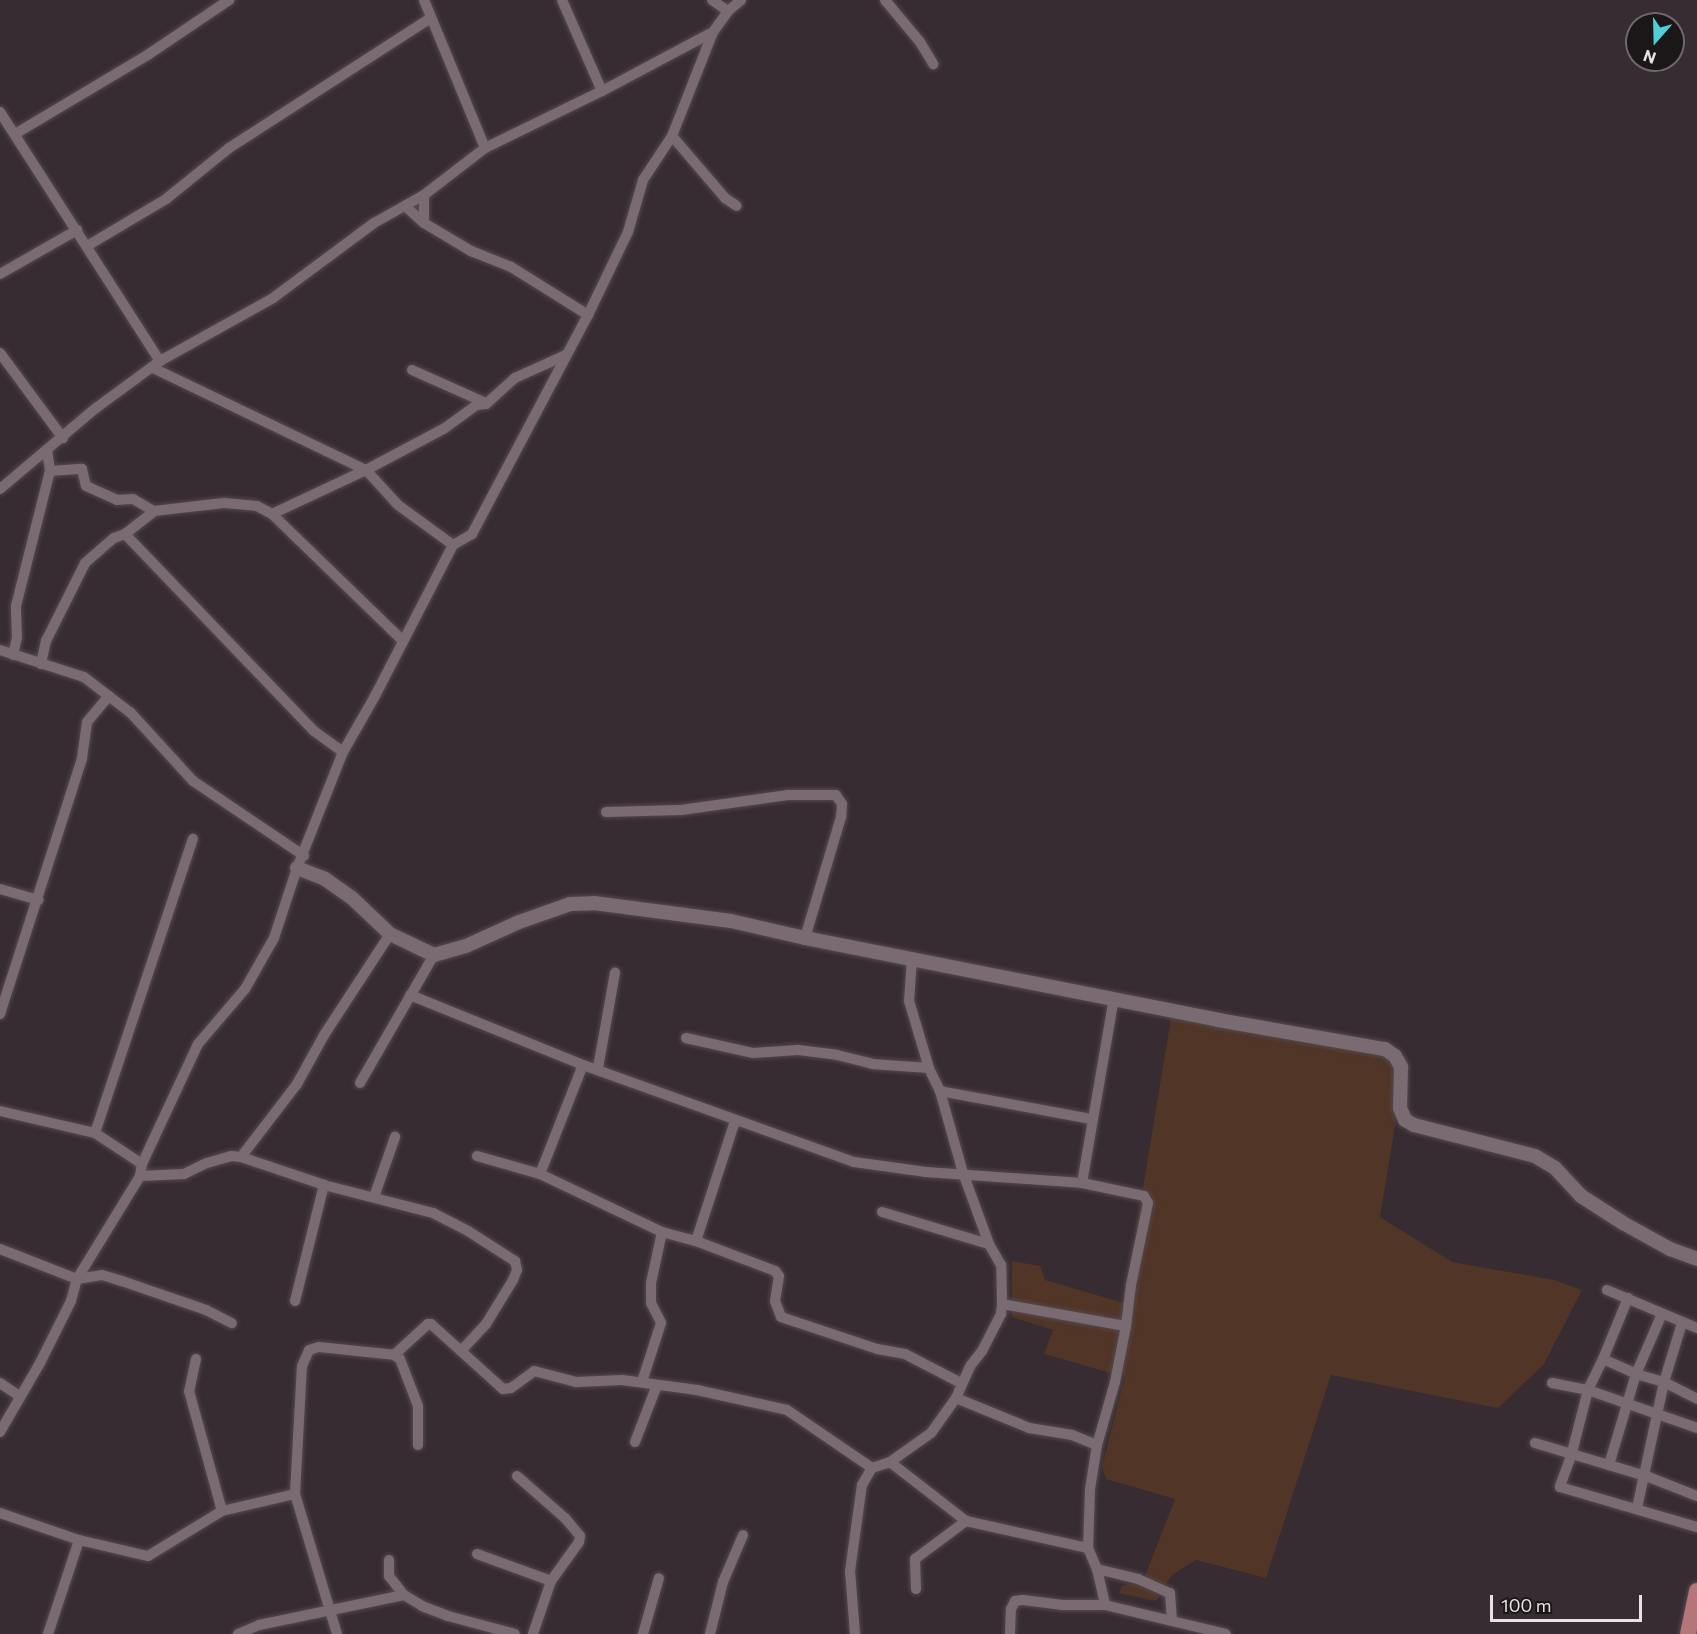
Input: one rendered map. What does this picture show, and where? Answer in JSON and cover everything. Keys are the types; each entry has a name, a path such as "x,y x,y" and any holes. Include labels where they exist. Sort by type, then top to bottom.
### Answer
{"highway":[{"path":"1688,1634 1697,1590"}],"street":[{"path":"8,129 149,54 229,0"},
{"path":"424,0 485,148"},
{"path":"562,0 602,91"},
{"path":"712,0 728,11"},
{"path":"0,1432 59,1325 71,1301 77,1279 140,1176 142,1164 198,1044 244,989 274,938 300,862 343,752 453,545 472,534 588,315 628,232 643,180 672,136 713,32 728,11 741,0"},
{"path":"885,0 921,42 933,64"},
{"path":"87,246 166,199 229,148 431,18"},
{"path":"0,489 96,408 156,365 273,298 374,223 424,195 485,148 602,91 713,32"},
{"path":"0,112 8,129 87,246 156,365 366,470 398,504 453,545"},
{"path":"672,136 725,198 737,206"},
{"path":"423,223 424,195"},
{"path":"405,206 423,223 471,252 511,267 588,315"},
{"path":"0,274 77,230"},
{"path":"0,353 63,438"},
{"path":"272,514 366,470 445,428 477,405 486,404 515,378 566,356"},
{"path":"412,370 486,404"},
{"path":"13,655 17,638 16,606 50,471 47,449"},
{"path":"50,471 82,469 86,486 117,500 133,499 154,511"},
{"path":"41,664 46,641 85,563 114,538 125,534 154,511 224,503 257,506 272,514 403,641"},
{"path":"125,534 314,731 343,752"},
{"path":"0,650 84,677 131,713 194,781 300,862 352,898 390,934 434,955 466,946 519,922 570,904 594,903 692,914 1218,1020 1385,1049 1395,1056 1401,1067 1400,1108 1405,1120 1414,1125 1535,1156 1554,1168 1581,1196 1670,1249 1697,1259"},
{"path":"0,1014 82,758 87,722 109,696"},
{"path":"606,813 681,810 788,795 836,795 842,804 841,817 805,938"},
{"path":"95,1133 193,839"},
{"path":"0,889 38,900"},
{"path":"241,1157 297,1084 324,1035 390,934"},
{"path":"360,1083 434,955"},
{"path":"855,1634 850,1571 860,1494 872,1468 890,1462 931,1433 956,1398 961,1383 988,1341 1002,1304 1001,1265 989,1244 963,1173 940,1091 929,1068 909,1001 912,958"},
{"path":"598,1068 615,973"},
{"path":"0,976 11,980"},
{"path":"410,995 583,1065 598,1068 735,1121 854,1162 926,1172 1082,1183 1144,1196 1148,1203 1131,1285 1126,1326 1115,1382 1097,1445 1090,1489 1088,1548 1097,1569 1105,1605"},
{"path":"1082,1183 1114,998"},
{"path":"686,1038 753,1053 798,1050 837,1055 872,1064 929,1068"},
{"path":"540,1174 583,1065"},
{"path":"940,1091 1092,1119"},
{"path":"0,1112 95,1133 142,1164"},
{"path":"696,1241 735,1121"},
{"path":"374,1197 395,1137"},
{"path":"140,1176 184,1174 207,1163 231,1156 241,1157 324,1185 433,1213 468,1231 515,1261 517,1270 486,1324 461,1351"},
{"path":"477,1156 540,1174 662,1232 696,1241 775,1271 779,1276 775,1301 782,1317 877,1349 905,1354 961,1383"},
{"path":"295,1301 324,1185"},
{"path":"882,1212 989,1244"},
{"path":"642,1382 661,1323 651,1303 651,1283 662,1232"},
{"path":"0,1249 77,1279 102,1275 206,1310 232,1323"},
{"path":"1607,1290 1697,1328"},
{"path":"1628,1298 1604,1359 1588,1390 1571,1456 1560,1487 1697,1527"},
{"path":"1002,1304 1126,1326"},
{"path":"1609,1465 1636,1374 1662,1314"},
{"path":"1637,1508 1646,1476 1664,1382 1682,1323"},
{"path":"394,1355 428,1324 435,1326 507,1390 534,1371 588,1383 622,1380 678,1386 787,1410 872,1468"},
{"path":"336,1634 295,1494 302,1366 309,1350 319,1347 394,1355 400,1359 418,1406 418,1445"},
{"path":"196,1359 189,1391 222,1510"},
{"path":"1604,1359 1636,1374 1664,1382 1697,1399"},
{"path":"0,1383 19,1396"},
{"path":"1552,1383 1588,1390 1697,1428"},
{"path":"635,1442 657,1385"},
{"path":"956,1398 1029,1428 1072,1435 1097,1445"},
{"path":"1535,1443 1571,1456 1646,1476 1697,1496"},
{"path":"890,1462 966,1521 1088,1548"},
{"path":"517,1476 565,1518 580,1536 579,1542 551,1581 533,1634"},
{"path":"0,1513 80,1540 148,1556 222,1510 295,1494"},
{"path":"916,1589 915,1559 966,1521"},
{"path":"710,1634 723,1582 743,1535"},
{"path":"48,1634 80,1540"},
{"path":"477,1554 551,1581"},
{"path":"389,1560 389,1576 404,1595 422,1606 448,1616 515,1634"},
{"path":"1097,1569 1138,1579 1170,1593 1172,1619"},
{"path":"643,1634 658,1578"},
{"path":"238,1634 260,1625 328,1609 404,1595"},
{"path":"1010,1634 1011,1608 1016,1601 1023,1600 1063,1605 1105,1605 1172,1619 1226,1634"}],"shaded area":[{"path":"1172,1012 1406,1059 1380,1217 1452,1262 1554,1280 1582,1290 1544,1364 1498,1408 1331,1375 1266,1578 1196,1560 1172,1575 1156,1601 1119,1593 1122,1586 1143,1581 1175,1499 1106,1479 1102,1467 1125,1377 1044,1354 1053,1330 1012,1317 1012,1261 1040,1266 1045,1280 1124,1303"}]}
